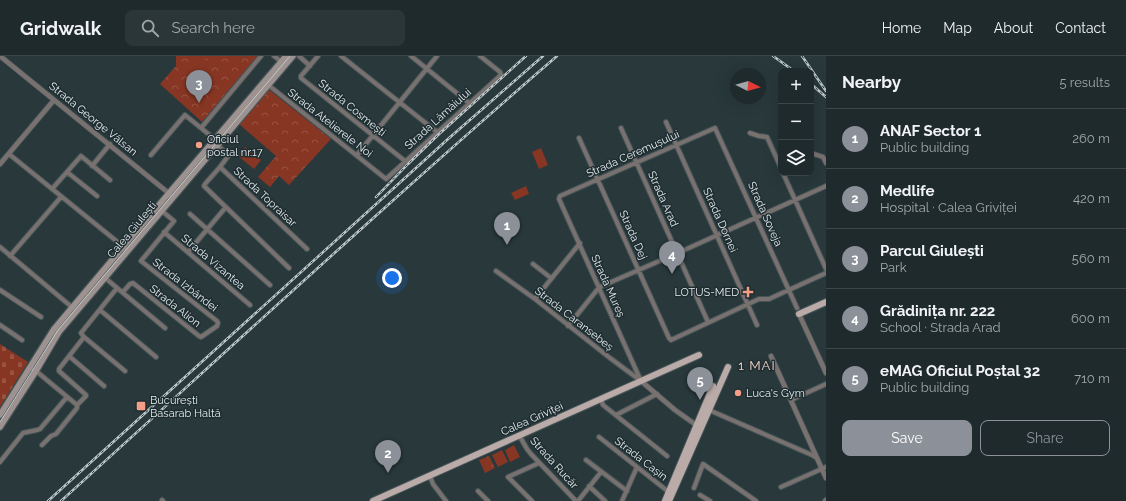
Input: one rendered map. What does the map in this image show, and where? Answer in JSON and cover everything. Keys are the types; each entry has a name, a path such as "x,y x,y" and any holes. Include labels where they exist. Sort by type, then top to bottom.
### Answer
{"main road":[{"name":"Calea Giulești","path":"283,63 286,56"},
{"name":"Calea Giulești","path":"0,415 54,329 74,309 102,276 123,247 171,195 283,63 293,56"},
{"name":"Calea Giulești","path":"102,276 128,251 162,211 171,195"},
{"path":"798,311 826,302"},
{"name":"Calea Giulești","path":"0,427 74,309"},
{"name":"Calea Griviței","path":"373,501 699,355"},
{"path":"699,427 709,410 728,367"},
{"path":"665,501 671,493 699,427 713,386"},
{"path":"670,501 671,493"}],"street":[{"path":"201,128 261,56"},
{"path":"274,56 283,63"},
{"path":"299,56 310,66 318,56"},
{"path":"341,56 437,132"},
{"path":"411,56 469,103"},
{"path":"357,155 437,56"},
{"name":"Strada Lămâiului","path":"386,178 501,75 501,73 480,56"},
{"name":"Strada George Vâlsan","path":"1,59 110,144 171,195"},
{"name":"Strada Cosmești","path":"310,66 301,78 405,161"},
{"name":"Strada Atelierele Noi","path":"266,83 386,178"},
{"path":"0,164 54,100"},
{"path":"151,155 185,115 216,142"},
{"name":"Strada Dornei","path":"666,122 757,326"},
{"name":"Strada Arad","path":"621,128 708,322"},
{"name":"Strada Ceremușului","path":"560,198 715,128"},
{"name":"Strada Soveja","path":"715,128 826,373"},
{"path":"750,133 767,137 778,161"},
{"name":"Strada Dej","path":"579,138 670,340 708,322"},
{"name":"Strada Topraisar","path":"216,142 229,155 220,167 307,249"},
{"path":"92,166 110,144"},
{"path":"9,154 128,251"},
{"path":"814,154 824,157 826,163"},
{"path":"52,189 80,156 110,180"},
{"path":"220,167 204,186 289,268"},
{"path":"67,172 97,196"},
{"path":"784,176 826,269"},
{"path":"568,326 599,288 826,186"},
{"path":"10,256 61,197"},
{"name":"Strada Mureș","path":"560,198 641,381"},
{"path":"188,252 226,207"},
{"name":"Strada Vizantea","path":"141,261 174,221 162,211"},
{"path":"190,214 270,285"},
{"name":"Strada Vizantea","path":"164,232 250,305"},
{"path":"535,299 580,243"},
{"path":"0,247 74,309"},
{"name":"Strada Izbândei","path":"141,261 218,323"},
{"path":"533,264 551,278"},
{"name":"Strada Caransebeș","path":"496,271 535,299 641,381"},
{"path":"708,322 759,299 769,299 826,273"},
{"path":"102,276 165,328"},
{"name":"Strada Alion","path":"123,292 130,284 133,283 201,337 214,328 218,323"},
{"path":"118,288 81,334 125,371"},
{"path":"0,290 41,316"},
{"path":"100,310 156,357"},
{"path":"0,325 22,340"},
{"path":"42,445 51,436 56,434 77,408 77,405 86,396 58,370 84,337"},
{"path":"69,356 104,386"},
{"path":"771,356 817,458 824,468 826,478"},
{"path":"30,368 36,371 77,405"},
{"path":"641,381 680,414 699,427"},
{"path":"791,400 826,384"},
{"path":"713,386 716,395"},
{"path":"616,415 657,394"},
{"path":"0,462 24,433 40,429 67,397"},
{"path":"600,399 603,405 667,456"},
{"path":"709,410 817,458"},
{"name":"Strada Rucăr","path":"520,436 527,449 539,463 577,501"},
{"name":"Strada Cașin","path":"599,437 671,493"},
{"path":"586,460 626,491"},
{"path":"532,501 508,477 539,463"},
{"path":"694,488 704,464 756,501"},
{"path":"622,501 637,467"},
{"path":"781,487 824,468"},
{"path":"577,501 601,472"},
{"path":"430,476 433,484 446,501"},
{"path":"589,486 605,501"},
{"path":"478,491 488,501"},
{"path":"700,495 710,501"}],"green space":[{"path":"176,56 258,56 202,122 160,84 176,66"},
{"path":"196,56 209,61 203,75 213,80 210,86 187,77"},
{"path":"268,89 331,139 289,185 279,176 270,187 258,177 276,156 239,124"},
{"path":"245,147 261,160 254,169 238,156"},
{"path":"541,148 548,165 539,169 532,152"},
{"path":"526,186 529,194 515,200 511,193"},
{"path":"0,344 28,362 0,407"},
{"path":"514,445 520,457 510,462 505,450"},
{"path":"502,450 508,462 498,467 492,455"},
{"path":"489,456 495,468 485,473 479,460"}],"tram line":[{"path":"0,422 58,330 290,56"}],"railway":[{"path":"376,197 438,135 526,56"},
{"path":"48,501 448,139 543,56"},
{"path":"61,501 370,221 557,56"},
{"path":"773,56 790,68"},
{"path":"802,56 826,91"},
{"path":"814,87 826,97"}],"place":[{"name":"Parcul Giulești","path":"199,103"},
{"name":"Oficiul postal nr.17","path":"199,145"},
{"name":"ANAF Sector 1","path":"507,245"},
{"name":"Grădinița nr. 222","path":"672,274"},
{"name":"LOTUS-MED","path":"748,292"},
{"name":"Luca's Gym","path":"738,393"},
{"name":"eMAG Oficiul Poștal 32","path":"700,400"},
{"name":"București Basarab Haltă","path":"141,406"},
{"name":"Medlife","path":"388,473"}],"district":[{"name":"1 MAI","path":"757,365"}]}
